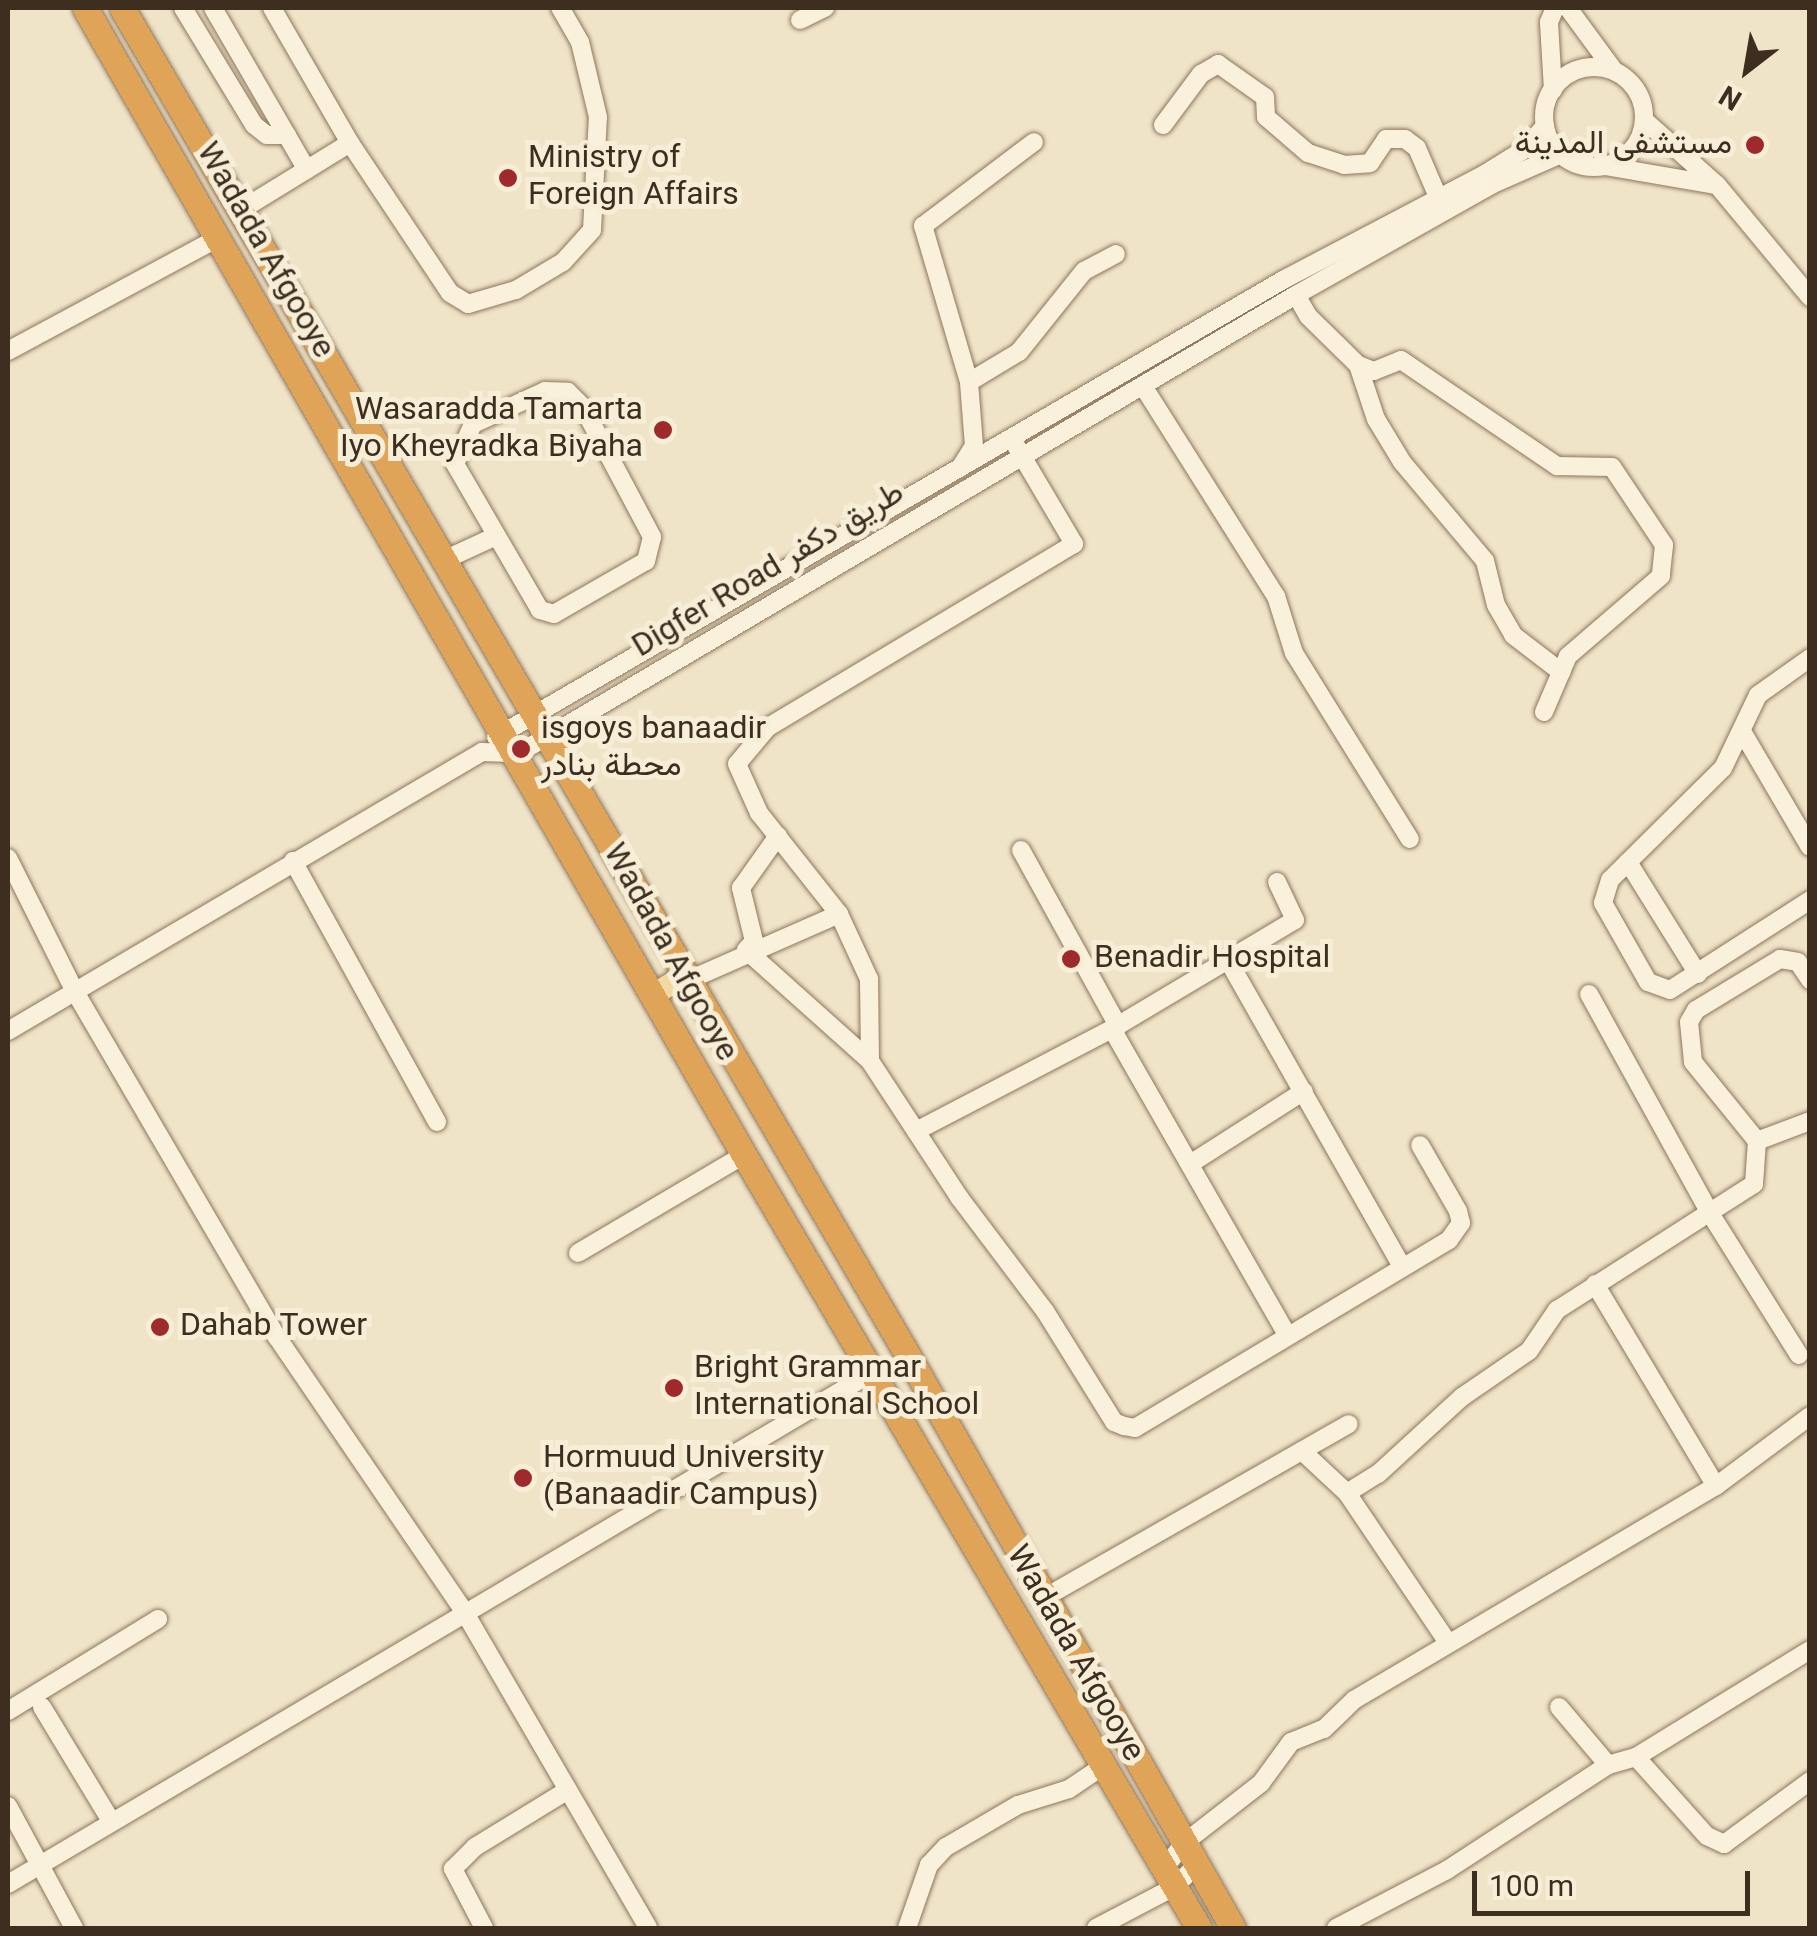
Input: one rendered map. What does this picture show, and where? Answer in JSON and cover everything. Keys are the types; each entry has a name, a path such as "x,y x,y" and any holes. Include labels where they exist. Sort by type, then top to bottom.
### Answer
{"highway":[{"name":"Wadada Afgooye","path":"85,8 656,993 744,1155 1199,1928"},
{"name":"Wadada Afgooye","path":"122,8 688,978 1233,1928"}],"main road":[{"path":"153,122 180,109"},
{"path":"256,303 286,288"},
{"path":"424,594 449,568"},
{"path":"656,993 688,978"}],"street":[{"path":"183,8 254,125 267,135 287,135"},
{"path":"213,8 307,170"},
{"path":"272,8 350,143 450,293 468,304 516,290 563,262 592,230 600,159 598,117 580,42 560,8"},
{"path":"800,20 824,8"},
{"path":"1555,8 1549,22 1553,90 1545,126 1561,154 1582,165 1717,185"},
{"path":"1568,8 1615,72 1634,87 1644,120 1717,185 1810,297"},
{"path":"1163,125 1201,74 1218,64 1264,97 1266,117 1308,153 1344,165 1370,163 1386,139 1406,139 1417,148 1438,197"},
{"path":"1553,90 1587,68 1615,72"},
{"path":"1605,166 1628,154 1644,120"},
{"name":"Digfer Road طريق دكفر","path":"482,752 502,730 1522,152 1545,126"},
{"path":"957,472 974,446 969,382 924,226 1034,142"},
{"path":"241,210 350,143"},
{"name":"Digfer Road طريق دكفر","path":"518,753 1296,295 1491,184 1561,154"},
{"path":"8,351 220,237"},
{"path":"969,382 1019,352 1084,272 1116,254"},
{"path":"1296,295 1358,365 1376,419 1402,462 1485,561 1496,605 1513,635 1561,672"},
{"path":"1358,365 1374,371 1401,360 1557,466 1604,464 1622,478 1664,546 1666,564 1649,589 1568,656 1544,712"},
{"path":"1142,386 1276,596 1294,653 1410,839"},
{"path":"545,391 568,392 583,406 652,537 652,551 646,561 554,614 540,610 494,537 455,464 457,448 473,424 545,391"},
{"path":"870,1061 869,979 839,914 743,785 737,764 760,735 1074,544 1012,439"},
{"path":"449,568 494,537"},
{"path":"1810,658 1758,695 1723,768 1628,862 1604,889 1602,903 1648,982 1670,990 1810,900"},
{"path":"1742,733 1810,848"},
{"path":"8,1030 482,752 518,753"},
{"path":"746,950 754,941 742,888 778,836"},
{"path":"1020,850 1286,1333"},
{"path":"8,858 74,990 277,1338 466,1613 648,1928"},
{"path":"293,861 438,1122"},
{"path":"1628,862 1698,974"},
{"path":"916,1131 1115,1028 1295,920 1277,882"},
{"path":"688,978 746,950 839,914"},
{"path":"746,950 870,1061 1030,1288 1114,1422 1135,1428 1286,1333 1450,1240 1461,1223 1420,1144"},
{"path":"1346,1493 1378,1474 1462,1397 1530,1351 1558,1310 1708,1210 1754,1184 1757,1141 1692,1062 1689,1022 1696,1010 1780,959 1798,962 1810,980"},
{"path":"1229,962 1401,1266"},
{"path":"1589,994 1708,1210 1799,1355"},
{"path":"1190,1164 1304,1091"},
{"path":"1757,1141 1810,1121"},
{"path":"578,1252 744,1155"},
{"path":"1595,1284 1716,1486"},
{"path":"8,1884 874,1372"},
{"path":"1169,1879 1184,1843 1261,1783 1292,1742 1324,1728 1354,1700 1716,1486 1810,1416"},
{"path":"1042,1599 1349,1424"},
{"path":"1302,1451 1346,1493 1448,1643"},
{"path":"8,1711 158,1619"},
{"path":"1336,1928 1447,1870 1608,1765 1636,1757 1810,1650"},
{"path":"42,1707 111,1821"},
{"path":"1559,1707 1608,1765"},
{"path":"1636,1757 1714,1843 1732,1840 1810,1781"},
{"path":"907,1928 930,1865 946,1847 1018,1805 1069,1789 1102,1766"},
{"path":"484,1928 453,1869 474,1847 568,1790"},
{"path":"8,1806 74,1928"},
{"path":"1096,1928 1169,1879 1196,1866"}],"place":[{"name":"مستشفى المدينة","path":"1755,145"},
{"name":"Ministry of Foreign Affairs","path":"508,178"},
{"name":"Wasaradda Tamarta Iyo Kheyradka Biyaha","path":"663,430"},
{"name":"isgoys banaadir محطة بنادر","path":"521,749"},
{"name":"Benadir Hospital","path":"1071,959"},
{"name":"Dahab Tower","path":"160,1327"},
{"name":"Bright Grammar International School","path":"674,1388"},
{"name":"Hormuud University (Banaadir Campus)","path":"523,1478"}]}
